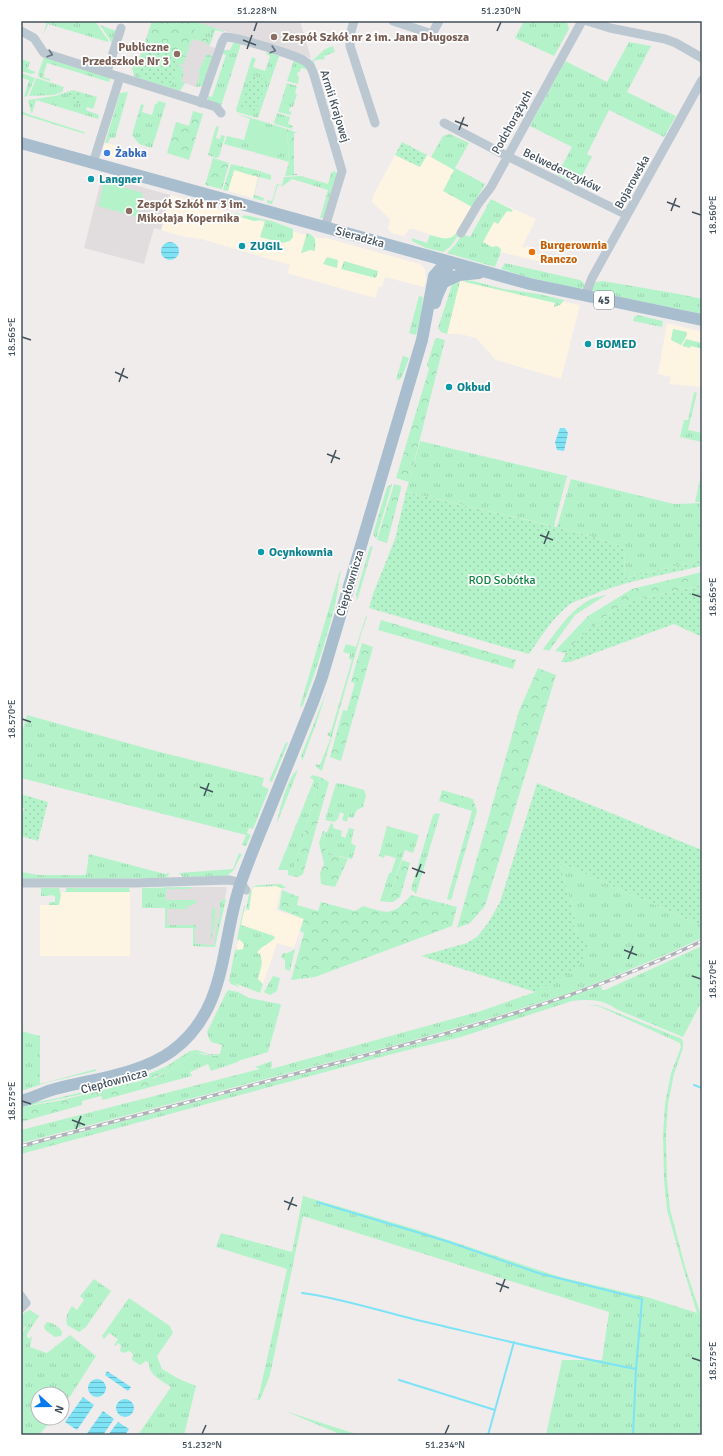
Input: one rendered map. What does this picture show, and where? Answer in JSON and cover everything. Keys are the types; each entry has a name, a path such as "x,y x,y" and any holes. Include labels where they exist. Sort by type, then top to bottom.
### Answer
{"main road":[{"name":"Sieradzka","path":"21,143 530,284 702,320"},
{"path":"422,254 431,265 439,279 462,274 488,273"},
{"name":"Ciepłownicza","path":"25,1100 55,1097 143,1075 168,1063 188,1048 209,1023 222,997 246,883 328,681 432,333 436,298 440,289 439,279 448,271 447,261"}],"street":[{"path":"354,21 350,35 350,46 376,123"},
{"path":"393,21 432,34 439,21"},
{"name":"Podchorążych","path":"461,234 478,204 491,187 582,21"},
{"path":"587,21 610,28 666,39 702,58"},
{"path":"107,72 121,28"},
{"path":"21,31 34,38 44,53 216,107 221,113"},
{"name":"Armii Krajowej","path":"201,103 223,39 227,37 236,38 294,56 307,62 317,87 342,172 325,227"},
{"path":"93,163 120,77"},
{"name":"Bojarowska","path":"585,296 592,278 702,80"},
{"name":"Belwederczyków","path":"444,123 627,215"},
{"path":"21,883 135,883 227,880 246,883"}],"shaded area":[{"name":"Publiczne Przedszkole Nr 3","path":"152,21 300,21 311,58 215,28 209,46 215,48 203,86 196,87 185,83 180,91 135,77 134,75"},
{"path":"105,143 120,147 116,158 117,160 104,156 102,152"},
{"path":"395,155 420,167 427,155 454,170 472,207 463,225 452,238 444,239 410,228 404,236 392,233 388,229 390,219 372,202 373,196"},
{"path":"234,170 258,177 253,198 228,191"},
{"name":"Zespół Szkół nr 3 im. Mikołaja Kopernika","path":"102,176 170,195 161,230 154,228 144,264 84,248"},
{"path":"170,195 212,206 254,221 259,221 317,238 326,238 420,264 425,269 426,280 424,287 385,277 382,287 379,286 375,298 287,273 290,265 201,239 185,237 161,230"},
{"path":"491,199 536,219 522,247 525,248 526,246 537,250 536,253 543,256 541,262 472,245 470,238"},
{"path":"460,281 580,305 561,379 496,360 476,338 460,334 447,334"},
{"path":"667,323 702,332 702,387 669,384 671,377 658,374"},
{"path":"276,886 281,888 276,910 303,919 294,948 277,943 260,993 234,984 235,978 232,975 243,911 246,912 247,909 249,909 252,889 254,887"},
{"path":"165,887 227,888 215,947 193,946 193,928 165,928"},
{"path":"59,892 130,892 130,956 40,956 40,905 59,905"}],"green space":[{"path":"47,21 95,21 108,42 48,24 43,35"},
{"path":"152,21 193,21 215,28 213,34 195,29 193,35 211,40 209,46 205,42 192,39 186,56 145,42"},
{"path":"524,21 567,22 569,29 554,56 515,38"},
{"path":"100,25 116,31 112,43"},
{"path":"195,28 212,34 215,28 224,32 215,30 210,46 211,40 193,35"},
{"path":"234,41 241,44 221,106 209,102 207,96 212,97 226,55 220,53 223,50 230,50"},
{"path":"145,42 186,56 183,65 155,56 183,67 182,71 184,72 181,81 185,82 180,91 135,77 132,69 136,56 140,57"},
{"path":"629,42 651,46 627,92 676,116 664,137 609,110 587,154 592,157 577,185 557,175 572,147 530,126 565,61 607,82"},
{"path":"149,45 181,56 171,86 139,75"},
{"path":"333,46 335,52 324,56 325,59 315,60 314,62 317,74 311,62 325,49"},
{"path":"267,52 279,56 258,118 237,112 236,110 252,57 256,59 253,67 265,71 270,56 266,54"},
{"path":"207,54 212,56 203,86 196,87 200,73 198,72"},
{"path":"44,57 111,76 109,82 47,63 43,77 50,79 50,81 40,78 38,74"},
{"path":"21,59 30,62 28,68 36,72 31,74 21,71"},
{"path":"294,60 302,63 309,70 301,68 297,75 299,76 298,84 287,81"},
{"path":"21,73 35,78 27,96 24,97 29,80 21,78"},
{"path":"252,75 267,80 256,111 241,106"},
{"path":"36,78 64,87 62,92 54,95 29,96"},
{"path":"287,83 297,86 295,93 297,94 293,107 290,107 289,111 291,112 291,115 278,112"},
{"path":"73,90 97,97 93,109 87,107 86,110 99,115 98,119 36,100 32,114 28,100 55,96"},
{"path":"70,91 83,94 79,104 67,100"},
{"path":"128,92 115,138 110,138 108,143 105,143 120,93"},
{"path":"158,101 166,103 152,148 139,144 132,135 141,104 144,105 142,112 152,115 155,104 157,104"},
{"path":"21,111 84,132 85,134 21,114"},
{"path":"193,111 203,114 189,160 167,153 176,122 189,126"},
{"path":"235,113 287,129 289,162 224,144 227,136 244,140 250,119"},
{"path":"277,113 290,117 288,124 293,126 292,129 275,124 274,122"},
{"path":"254,124 286,134 279,155 248,145"},
{"path":"216,126 219,127 216,138 220,139 221,135 225,136 219,157 216,158 208,155"},
{"path":"287,129 298,133 294,133 294,174 297,175 285,176 289,162"},
{"path":"450,134 469,143 455,168 485,184 472,207 443,191 454,170 431,157 443,136"},
{"path":"402,142 427,155 420,167 395,155"},
{"path":"213,158 229,163 222,189 205,185"},
{"path":"231,164 260,171 258,177 234,170 228,191 223,190"},
{"path":"260,171 271,175 271,180 259,177 254,195 264,198 263,201 253,198"},
{"path":"334,171 337,173 323,218 320,218 328,190 292,179 283,186 278,185 272,204 267,203 267,200 272,201 277,184 282,185 284,177 301,176 328,184 331,173"},
{"path":"104,182 143,193 137,217 98,206"},
{"path":"491,199 513,210 511,212 507,211 498,224 494,222 483,242 492,247 497,246 501,249 495,267 447,253 455,245 462,234 470,237"},
{"path":"235,213 240,214 239,216 243,217 244,215 272,221 293,229 293,237 290,241 282,243 260,237 265,221 254,221 234,215"},
{"path":"457,232 460,233 450,247 443,252 426,248 412,241 412,238 427,243 430,235 448,238"},
{"path":"307,233 314,238 315,251 310,250 301,253"},
{"path":"327,257 338,260 337,268 323,264"},
{"path":"344,261 378,271 376,278 341,269"},
{"path":"505,263 580,280 584,285 583,288 580,289 527,277 501,269"},
{"path":"466,280 504,289 539,294 564,300 560,305 554,307 555,303 465,282"},
{"path":"460,281 447,334 441,332 438,328 452,285"},
{"path":"603,281 702,299 702,314 592,291 592,287 596,282"},
{"path":"419,296 423,297 421,315 416,335 409,333"},
{"path":"637,315 663,321 662,327 633,321 634,317"},
{"path":"673,329 687,332 681,345 671,340"},
{"path":"435,339 445,340 409,482 396,478 429,369 427,365"},
{"path":"686,339 702,343 702,349 691,346 690,348 682,346"},
{"path":"403,356 409,358 400,380 396,379"},
{"path":"694,392 697,393 688,430 702,433 702,442 680,437 684,420 688,420"},
{"path":"420,441 567,476 554,526 406,492"},
{"path":"702,470 702,502 695,502"},
{"path":"571,479 674,504 702,503 702,560 624,578 625,549 611,542 557,527"},
{"path":"392,484 376,539 373,534 387,487"},
{"path":"394,484 401,486 401,489 387,543 377,540"},
{"name":"ROD Sobótka","path":"406,492 557,527 611,542 625,549 624,578 702,560 702,566 601,591 570,604 553,621 529,654 369,608 395,539"},
{"path":"373,546 357,601 356,594 370,547"},
{"path":"340,571 336,601 329,628 317,668 302,707 300,706"},
{"path":"702,572 702,585 634,600 610,613 582,635 566,653 555,651 588,616 632,589"},
{"path":"702,585 702,614 700,617 702,618 702,637 674,624 570,662 561,662 566,653 582,635 610,613 634,600"},
{"path":"606,595 575,615 549,651 543,649 564,621 577,609 591,599"},
{"path":"366,616 367,617 322,771 317,768 315,764 320,765 331,737 327,735 331,731 352,660 349,659 350,654 343,652 346,644 356,647"},
{"path":"381,620 516,660 513,669 378,630"},
{"path":"362,643 373,647 341,761 330,757 343,710 347,711 355,683 351,682"},
{"path":"538,668 556,675 485,906 470,923 457,928 519,711"},
{"path":"327,690 316,724 302,761 301,756"},
{"path":"27,715 156,751 264,778 262,786 269,789 253,829 249,828 247,833 251,835 246,846 242,845 246,835 21,778 21,736"},
{"path":"286,742 288,743 272,782 269,781"},
{"path":"298,770 277,823 287,786 294,773"},
{"path":"312,775 320,777 292,876 288,875 288,870 278,870 314,780 310,778"},
{"path":"320,777 329,782 303,874 298,877 292,876"},
{"path":"336,783 364,790 366,796 363,807 357,810 353,818 348,817 347,822 342,820 344,814 340,812 338,819 334,822 325,820"},
{"path":"537,783 702,850 702,922 698,924 559,862 575,917 573,922 577,936 589,944 578,968 535,992 421,956 467,943 477,937 488,923 500,902"},
{"path":"442,790 473,799 477,811 451,900 447,899 472,811 439,801"},
{"path":"21,794 48,802 38,841 21,836 21,819 24,808 21,807"},
{"path":"436,813 440,814 416,894 411,889 433,815"},
{"path":"331,823 333,824 333,828 342,831 341,836 345,838 349,828 354,829 351,843 356,846 352,859 334,855 329,856 323,843 325,832 327,832"},
{"path":"387,826 419,835 413,853 405,850 387,902 380,901 389,873 391,873 396,858 385,855 384,858 379,856"},
{"path":"323,831 325,832 323,843 329,856 334,855 348,859 335,887 321,884 320,873 324,864 319,843"},
{"path":"239,853 242,855 233,871 228,876 183,877 179,873 233,869"},
{"path":"89,854 165,874 170,873 166,878 21,880 21,872 39,875 86,875"},
{"path":"402,860 410,863 400,897 393,902 387,902"},
{"path":"559,862 698,924 702,922 702,938 600,982 494,1017 407,1042 21,1143 21,1130 260,1069 255,1067 272,1061 271,1069 481,1011 535,992 577,936 573,922 575,917"},
{"path":"281,884 286,888 276,886 254,887 252,889 249,910 246,909 249,894 253,887 258,885"},
{"path":"192,887 189,889 166,889 166,900 196,900 196,904 187,906 187,909 167,909 167,925 196,925 196,931 194,931 196,944 214,945 218,918 220,918 220,901 226,899 215,947 193,946 193,928 165,928 165,908 142,908 142,888"},
{"path":"41,888 59,888 61,895 59,905 49,905 49,902 55,902 55,896 41,896"},
{"path":"66,888 129,888 130,892 66,892"},
{"path":"282,890 299,897 297,905 318,911 321,902 355,911 363,906 385,912 395,910 400,907 411,895 457,907 452,926 315,977 291,980 304,933 300,931 304,919 279,909"},
{"path":"244,906 241,925 274,936 275,938 257,953 260,954 262,961 258,979 263,984 260,993 234,983 239,987 231,984 229,981 235,950 237,948 236,953 237,950 243,949 244,944 237,939"},
{"path":"212,908 215,908 215,918 211,942"},
{"path":"702,946 702,1001 683,1037 616,1009 606,1003 589,1000 572,1001 461,1037 396,1053 21,1154 21,1148 428,1041 601,986 602,990 605,990"},
{"path":"295,949 290,971 285,969 285,960 281,957 283,953 288,953"},
{"path":"273,976 280,978 277,991 270,995 264,992"},
{"path":"228,990 238,992 249,998 281,1005 268,1052 211,1071 208,1064 190,1072 192,1076 158,1085 153,1079 168,1072 190,1056 219,1056 190,1053 168,1068 137,1081 21,1107 21,1105 58,1098 139,1078 165,1067 190,1051 197,1050 209,1054 220,1054 222,1045 211,1042 207,1032"},
{"path":"586,1005 597,1005 611,1010 682,1039 683,1042 683,1048 674,1074 668,1104 666,1135 667,1180 670,1209 686,1270 702,1318 702,1435 546,1435 562,1360 602,1360 609,1312 303,1216 270,1375 260,1400 252,1399 257,1399 259,1395 287,1269 216,1247 221,1233 292,1252 303,1196 415,1229 560,1277 650,1298 697,1313 667,1210 664,1180 663,1135 665,1104 671,1073 681,1047 680,1043 598,1006"},
{"path":"21,1031 40,1036 40,1084 96,1069 96,1071 49,1082 21,1091"},
{"path":"194,1052 209,1056 219,1056 219,1058 196,1055 190,1056 168,1072 153,1078 158,1085 103,1100 101,1096 82,1101 82,1105 21,1122 21,1107 58,1101 140,1081 166,1069 190,1053"},
{"path":"94,1279 111,1291 86,1327 79,1332 67,1325 67,1315 72,1306 77,1310 84,1300 80,1296"},
{"path":"129,1298 170,1326 173,1333 157,1356 162,1369 179,1379 196,1386 184,1435 138,1435 171,1387 153,1374 149,1367 149,1363 146,1361 140,1365 132,1360 133,1354 129,1351 124,1353 120,1351 121,1345 118,1343 116,1346 114,1345 118,1339 109,1333 104,1339 102,1336"},
{"path":"30,1310 39,1316 27,1334 27,1337 30,1339 31,1336 32,1337 30,1347 47,1353 70,1335 96,1356 70,1396 70,1386 30,1386 30,1426 47,1426 39,1435 21,1435 21,1334 34,1316 21,1332 21,1317 25,1312"},
{"path":"47,1322 60,1328 62,1332 61,1336 55,1337 45,1330 44,1326"},
{"path":"285,1411 359,1435 342,1435"}],"water":[{"path":"170,242 176,245 179,251 176,257 170,260 164,257 161,251 164,245"},
{"path":"560,428 565,428 568,433 564,451 557,450 555,442"},
{"path":"107,1371 131,1387 128,1391 105,1375"},
{"path":"97,1379 103,1382 106,1388 103,1394 97,1397 91,1394 88,1388 91,1382"},
{"path":"83,1397 94,1405 77,1430 70,1425 70,1415"},
{"path":"125,1399 131,1402 134,1408 131,1414 125,1417 119,1414 116,1408 119,1402"},
{"path":"103,1411 114,1419 103,1435 86,1435"},
{"path":"118,1422 129,1429 125,1435 108,1435"}],"waterway":[{"path":"694,1085 702,1088"},
{"path":"317,1202 446,1241 538,1273 642,1299 636,1369 633,1435"},
{"path":"302,1293 346,1301 417,1320 526,1346 636,1369"},
{"path":"488,1435 514,1342"},
{"path":"399,1380 495,1410"}],"railway":[{"path":"21,1146 377,1053 518,1012 611,980 702,941"}],"place":[{"name":"Zespół Szkół nr 2 im. Jana Długosza","path":"274,37"},
{"name":"Publiczne Przedszkole Nr 3","path":"177,54"},
{"name":"Żabka","path":"107,153"},
{"name":"Langner","path":"91,179"},
{"name":"Zespół Szkół nr 3 im. Mikołaja Kopernika","path":"129,211"},
{"name":"ZUGIL","path":"242,246"},
{"name":"Burgerownia Ranczo","path":"532,252"},
{"name":"BOMED","path":"588,344"},
{"name":"Okbud","path":"449,387"},
{"name":"Ocynkownia","path":"261,552"}]}
